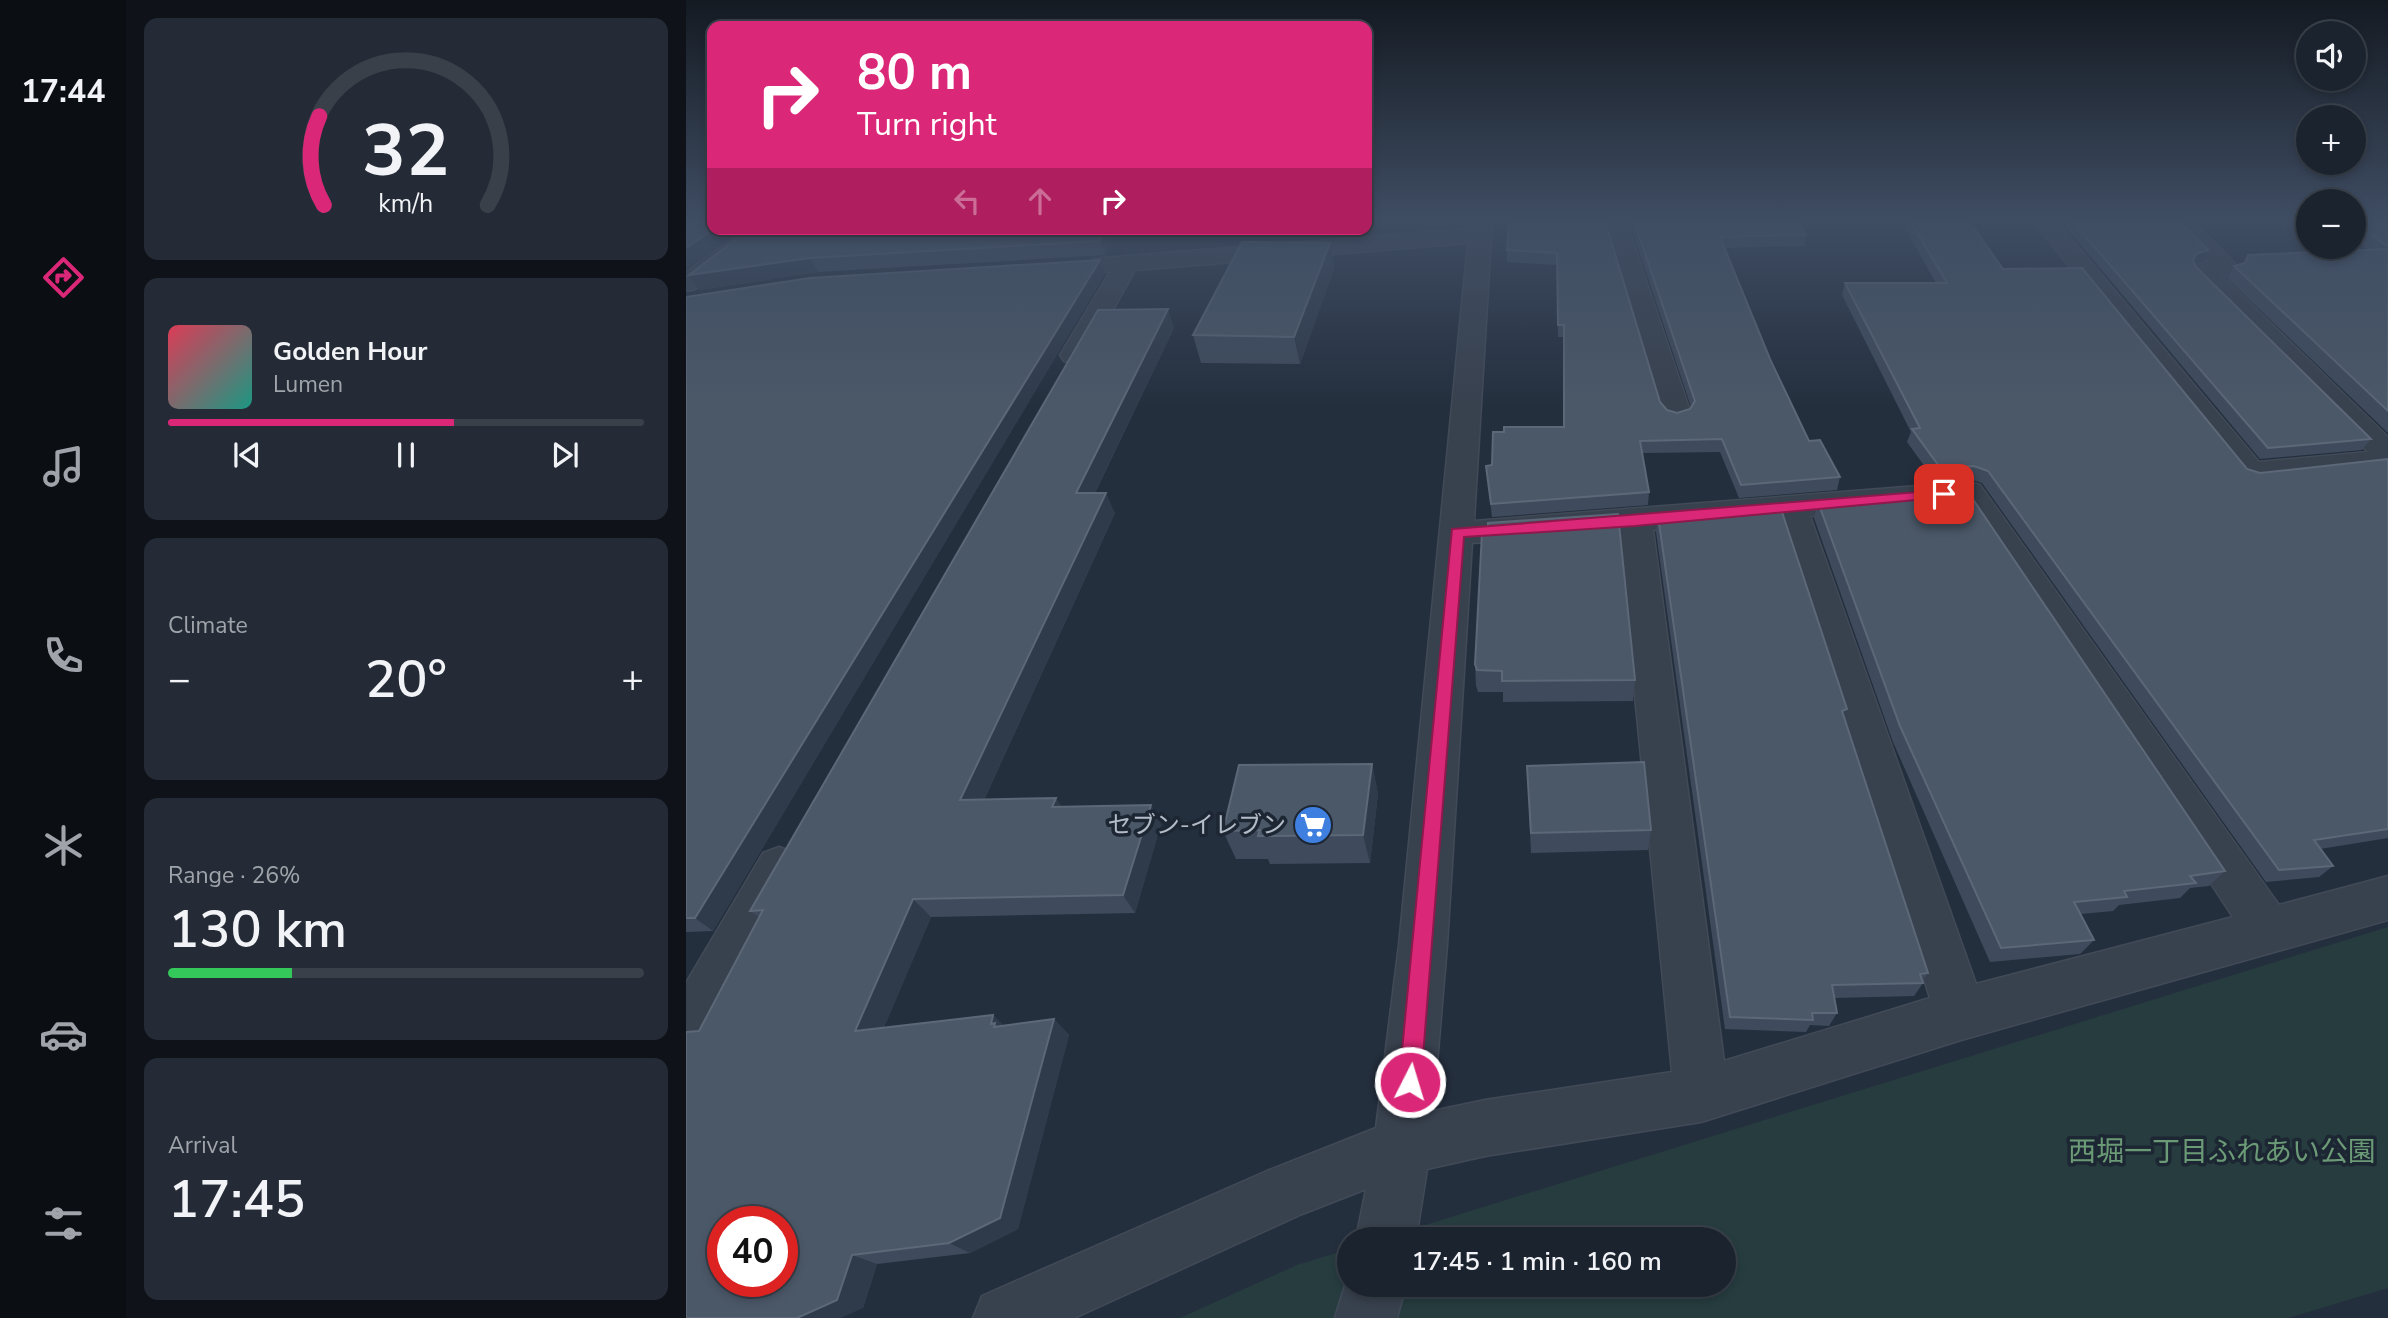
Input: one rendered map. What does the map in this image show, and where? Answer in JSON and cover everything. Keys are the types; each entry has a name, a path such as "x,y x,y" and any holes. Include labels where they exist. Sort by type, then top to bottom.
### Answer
{"street":[{"path":"690,296 704,283"},
{"path":"1059,382 1116,283"},
{"path":"1388,1227 1402,1146 1423,945 1476,283"},
{"path":"1634,283 1676,414"},
{"path":"2095,283 2251,473 2388,456"},
{"path":"2215,283 2388,456"},
{"path":"1457,533 1635,521 1969,492 2268,929"},
{"path":"1791,508 1961,1014"},
{"path":"1635,521 1701,1095"},
{"path":"686,1032 797,835"},
{"path":"1004,1318 1287,1191 1402,1146 1485,1128 1701,1095 1961,1014 2388,898"},
{"path":"1366,1318 1372,1297"}],"green space":[{"name":"西堀一丁目ふれあい公園","path":"2388,927 2388,1288 2288,1318 1180,1318 1297,1265 1337,1253 1337,1297 1736,1297 1736,1227 1419,1227"}],"building":[{"path":"781,283 1086,283 695,918 686,918 686,297"},
{"path":"1221,283 1315,283 1294,337 1193,335"},
{"path":"1557,283 1624,283 1660,402 1667,410 1677,413 1690,409 1695,401 1655,283 1739,283 1770,359 1809,441 1820,440 1840,477 1741,485 1722,439 1640,441 1649,492 1491,504 1486,466 1492,465 1493,432 1504,432 1504,427 1564,427 1564,325 1558,325"},
{"path":"1845,283 2094,283 2247,469 2260,473 2388,459 2388,829 2314,840 2333,866 2279,870 1988,471 1974,466 1941,469 1912,429 1920,428"},
{"path":"2125,283 2212,283 2371,439 2268,448"},
{"path":"2252,283 2388,283 2388,411"},
{"path":"1168,309 1076,493 1106,493 960,800 1056,798 1052,807 1151,805 1123,895 913,899 855,1031 993,1015 991,1024 995,1023 994,1027 1054,1019 1000,1218 949,1243 852,1255 837,1300 797,1318 686,1318 686,1032 699,1031 763,910 750,911 1098,310"},
{"path":"1966,489 2225,871 2190,876 2196,883 2124,891 2127,897 2074,902 2094,940 2001,948 1900,726 1818,502"},
{"path":"1780,506 1847,709 1842,711 1928,973 1920,974 1923,983 1832,985 1837,1013 1812,1013 1813,1020 1730,1017 1658,516"},
{"path":"1618,514 1635,680 1502,681 1502,671 1477,670 1475,664 1482,533 1488,533 1488,523"},
{"path":"1644,762 1651,830 1531,833 1527,766"},
{"path":"1372,764 1363,835 1258,836 1260,830 1223,831 1239,765"}],"place":[{"name":"セブン-イレブン","path":"1313,825"}],"route":[{"path":"1410,1082 1457,533 1635,521 1944,494"}]}
